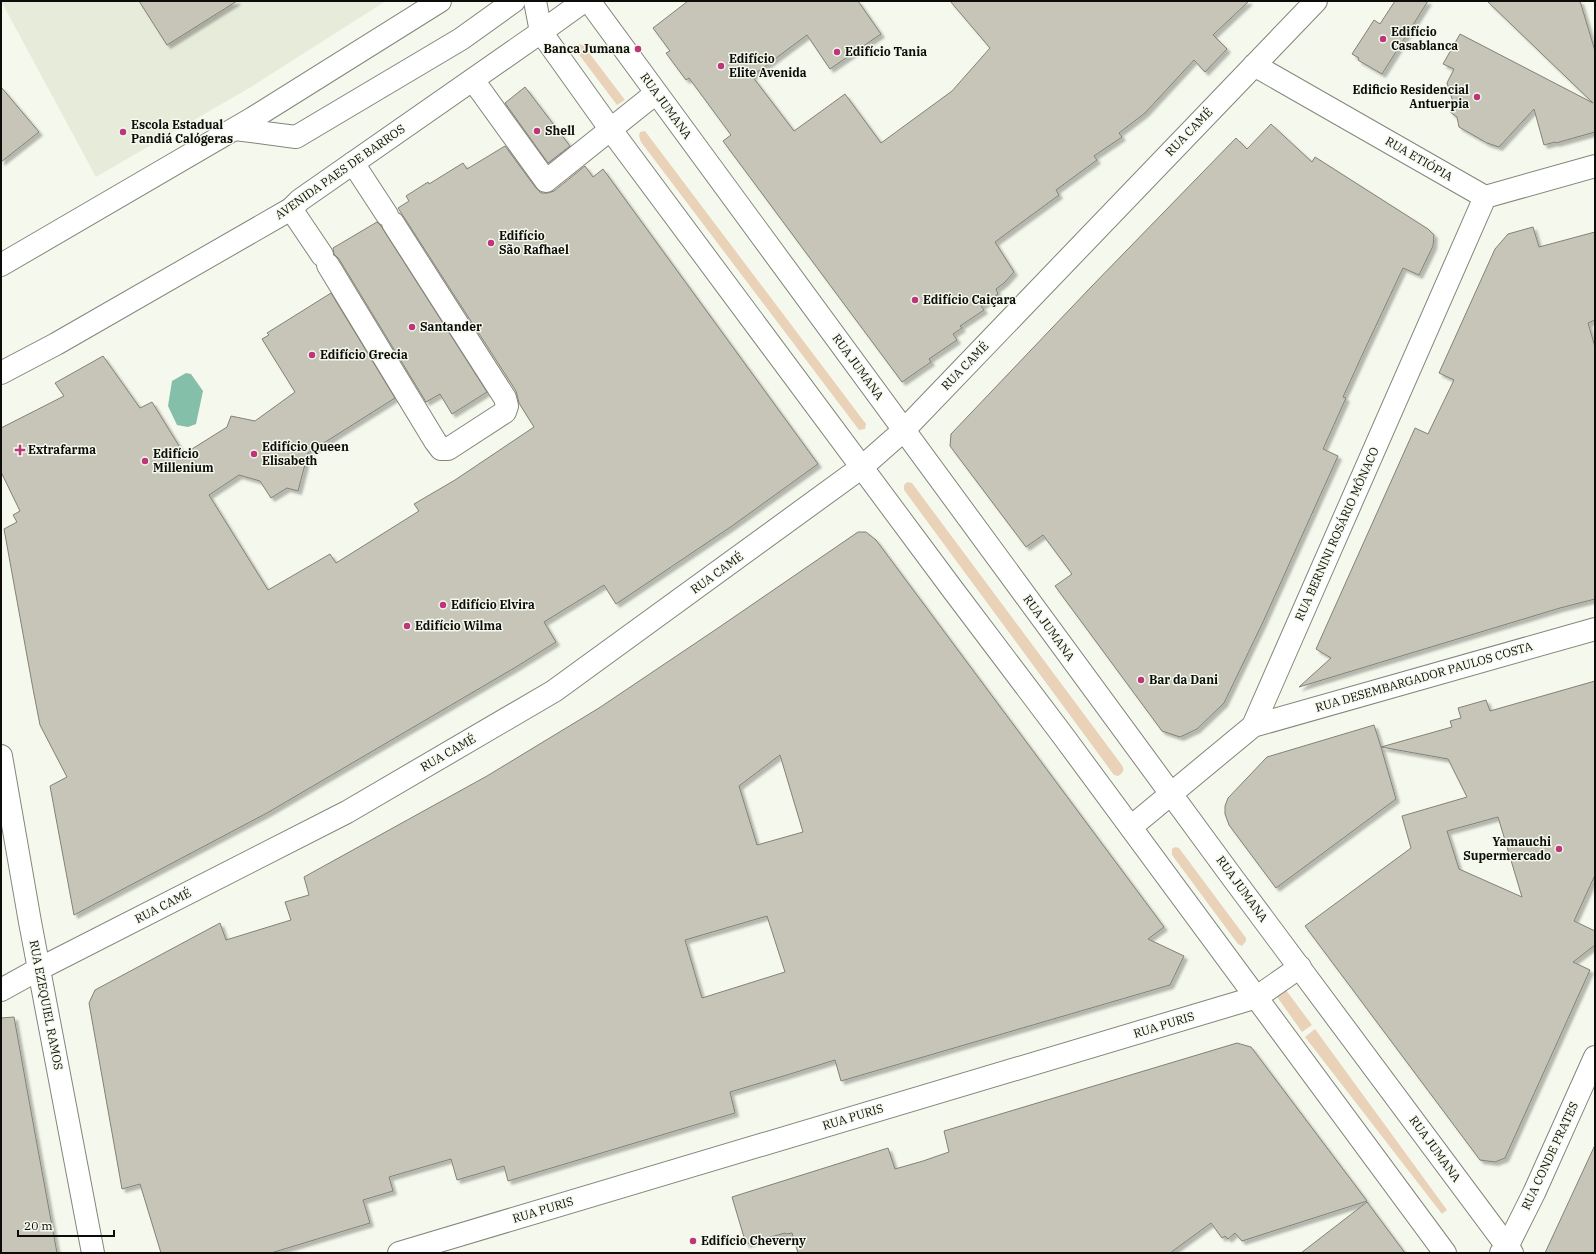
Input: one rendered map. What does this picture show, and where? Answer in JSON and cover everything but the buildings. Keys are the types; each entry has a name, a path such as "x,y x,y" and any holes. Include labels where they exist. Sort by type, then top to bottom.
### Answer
{"street":[{"path":"1,265 235,129 440,1"},
{"path":"235,129 296,137 461,39 514,1"},
{"path":"535,1 541,32 611,130 1131,827 1445,1253"},
{"name":"AVENIDA PAES DE BARROS","path":"1,373 56,344 291,209 300,200 584,1"},
{"name":"RUA JUMANA","path":"589,1 1300,967 1507,1251"},
{"name":"RUA CAMÉ","path":"1,990 39,969 347,812 554,691 862,467 904,430 1316,1"},
{"name":"RUA ETIÓPIA","path":"1254,65 1485,197"},
{"path":"473,80 546,181 656,93"},
{"path":"291,209 325,260 435,442 441,449 448,449 505,412 507,406 505,398 353,163"},
{"path":"1485,197 1595,166"},
{"name":"RUA BERNINI ROSÁRIO MÔNACO","path":"1131,827 1253,726 1485,197"},
{"name":"RUA DESEMBARGADOR PAULOS COSTA","path":"1253,726 1595,629"},
{"name":"RUA EZEQUIEL RAMOS","path":"1,756 39,969 93,1253"},
{"name":"RUA PURIS","path":"399,1253 1257,997 1300,967"},
{"name":"RUA CONDE PRATES","path":"1507,1251 1595,1057"}],"shaded area":[{"name":"Escola Estadual Pandiá Calógeras","path":"1,1 386,1 251,87 96,177"},
{"path":"580,44 584,46 625,100 617,105 580,56 577,47"},
{"path":"645,131 866,424 865,429 859,430 641,142 639,136 640,132"},
{"path":"186,373 191,374 203,391 196,424 188,427 177,425 168,406 172,381"},
{"path":"907,482 912,483 1121,764 1123,768 1122,774 1118,776 1114,775 904,490 904,485"},
{"path":"1175,847 1179,848 1246,938 1246,941 1242,946 1238,944 1172,855 1172,849"},
{"path":"1283,986 1312,1025 1302,1032 1275,994"},
{"path":"1315,1029 1447,1210 1442,1214 1305,1037"}],"place":[{"name":"Edifício Casablanca","path":"1383,39"},
{"name":"Banca Jumana","path":"638,49"},
{"name":"Edifício Tania","path":"837,52"},
{"name":"Edifício Elite Avenida","path":"721,66"},
{"name":"Edificio Residencial Antuerpia","path":"1477,97"},
{"name":"Shell","path":"537,131"},
{"name":"Escola Estadual Pandiá Calógeras","path":"123,132"},
{"name":"Edifício São Rafhael","path":"491,243"},
{"name":"Edifício Caiçara","path":"915,300"},
{"name":"Santander","path":"412,327"},
{"name":"Edifício Grecia","path":"312,355"},
{"name":"Extrafarma","path":"20,450"},
{"name":"Edifício Queen Elisabeth","path":"254,454"},
{"name":"Edifício Millenium","path":"145,461"},
{"name":"Edifício Elvira","path":"443,605"},
{"name":"Edifício Wilma","path":"407,626"},
{"name":"Bar da Dani","path":"1141,680"},
{"name":"Yamauchi Supermercado","path":"1559,849"},
{"name":"Edifício Cheverny","path":"693,1241"}]}
